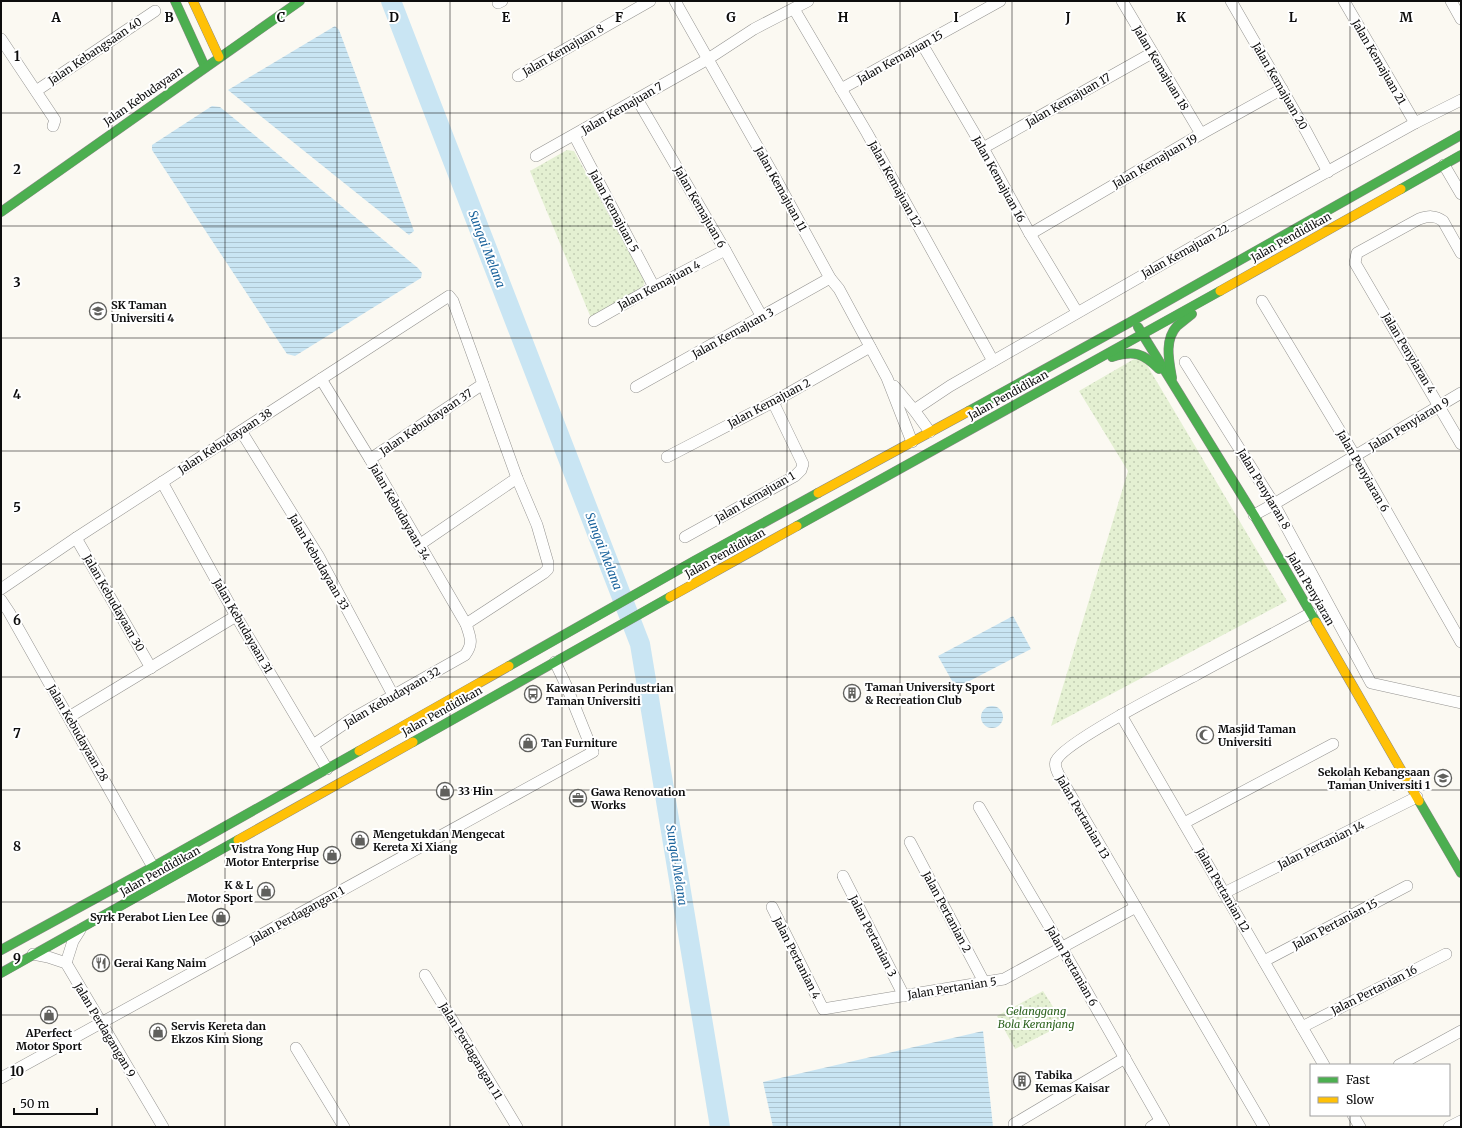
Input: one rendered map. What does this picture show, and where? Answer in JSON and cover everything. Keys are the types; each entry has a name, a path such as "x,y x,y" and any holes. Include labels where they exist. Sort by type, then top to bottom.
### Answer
{"main road":[{"path":"175,1 205,66"},
{"path":"193,1 219,57"},
{"name":"Jalan Kebudayaan","path":"1,212 205,66 300,1"},
{"name":"Jalan Pendidikan","path":"1,950 153,867 694,561 1134,320 1461,135"},
{"name":"Jalan Pendidikan","path":"1,973 33,954 80,930 702,579 1143,335 1220,290 1461,155"},
{"path":"1174,387 1169,361 1169,341 1175,329 1220,290"},
{"name":"Jalan Penyiaran","path":"1134,320 1254,515 1461,873"},
{"path":"1068,376 1117,355 1135,353 1147,358 1174,387"}],"street":[{"name":"Jalan Kemajuan 8","path":"518,76 650,1"},
{"name":"Jalan Kemajuan 11","path":"675,1 830,278 839,289 887,378 912,442"},
{"name":"Jalan Kemajuan 7","path":"536,156 708,59 754,29 808,1"},
{"name":"Jalan Kemajuan 15","path":"841,89 1000,1"},
{"name":"Jalan Kemajuan 18","path":"1122,1 1201,134"},
{"name":"Jalan Kemajuan 20","path":"1231,1 1328,172"},
{"name":"Jalan Kemajuan 21","path":"1344,1 1415,123"},
{"path":"1451,1 1461,19"},
{"name":"Jalan Kemajuan 12","path":"794,9 926,239 993,361"},
{"name":"Jalan Kebangsaan 40","path":"36,91 155,11"},
{"path":"1,39 55,120 53,124"},
{"name":"Jalan Kemajuan 16","path":"922,44 983,148 1030,234 1077,312"},
{"name":"Jalan Kemajuan 17","path":"983,148 1152,53"},
{"name":"Jalan Kemajuan 19","path":"1030,234 1201,134 1282,89"},
{"name":"Jalan Kemajuan 6","path":"637,99 725,250 762,317"},
{"name":"Jalan Kemajuan 22","path":"914,410 950,386 1077,312 1415,123 1461,100"},
{"name":"Jalan Kemajuan 5","path":"574,135 654,287"},
{"path":"1444,164 1461,194"},
{"name":"Jalan Penyiaran 4","path":"1461,253 1443,221 1429,216 1419,219 1357,253 1355,264 1461,444"},
{"name":"Jalan Kemajuan 4","path":"594,321 654,287 725,250"},
{"name":"Jalan Kemajuan 3","path":"636,387 830,278"},
{"name":"Jalan Kebudayaan 38","path":"1,589 76,538 449,296 453,301 483,384"},
{"name":"Jalan Penyiaran 6","path":"1262,302 1355,456 1461,642"},
{"name":"Jalan Kemajuan 2","path":"667,457 772,402 870,347"},
{"name":"Jalan Penyiaran 8","path":"1185,362 1274,504 1371,683 1461,703"},
{"name":"Jalan Kemajuan 11","path":"887,378 930,432"},
{"name":"Jalan Kebudayaan 34","path":"321,379 370,459 466,624 471,640 470,648"},
{"path":"466,624 548,569 548,563 537,525 517,478 483,384"},
{"name":"Jalan Kebudayaan 37","path":"370,459 483,384"},
{"name":"Jalan Penyiaran 9","path":"1254,515 1461,393"},
{"name":"Jalan Kemajuan 1","path":"685,537 795,476 801,470 803,464 772,402"},
{"name":"Jalan Kebudayaan 33","path":"241,431 319,557 393,696"},
{"path":"419,545 517,478"},
{"name":"Jalan Kebudayaan 31","path":"162,482 236,616 327,769"},
{"name":"Jalan Kebudayaan 30","path":"76,538 152,668"},
{"name":"Jalan Kebudayaan 28","path":"1,600 5,614 69,717 153,867"},
{"name":"Jalan Pertanian 13","path":"1264,1127 1056,767 1056,761 1069,747 1121,715 1311,613"},
{"path":"69,717 236,616"},
{"name":"Jalan Kebudayaan 32","path":"313,745 350,720 465,655 470,648"},
{"name":"Jalan Perdagangan 1","path":"1,1078 593,752 566,685 554,662"},
{"name":"Jalan Pertanian 12","path":"1121,715 1323,1064"},
{"path":"1184,823 1333,744"},
{"name":"Jalan Pertanian 14","path":"1224,893 1417,797"},
{"name":"Jalan Pertanian 6","path":"979,807 1126,1058 1158,1125"},
{"name":"Jalan Pertanian 2","path":"910,842 984,982"},
{"name":"Jalan Pertanian 3","path":"843,876 904,996"},
{"name":"Jalan Pertanian 15","path":"1264,961 1407,886"},
{"name":"Jalan Pertanian 4","path":"772,906 823,1009"},
{"name":"Jalan Pertanian 5","path":"823,1009 1004,979 1136,907"},
{"path":"33,954 66,963 73,941 80,930"},
{"name":"Jalan Pertanian 16","path":"1302,1027 1446,954"},
{"name":"Jalan Perdagangan 9","path":"66,963 163,1127"},
{"name":"Jalan Perdagangan 11","path":"425,975 517,1127"},
{"path":"1401,1064 1461,1031"},
{"path":"296,1048 344,1127"},
{"path":"1014,1124 1126,1058"},
{"path":"1354,1116 1360,1127"},
{"path":"1450,1127 1461,1121"}],"green space":[{"path":"567,150 574,151 645,281 642,289 591,318 530,171"},
{"path":"1141,355 1287,601 1051,726 1128,471 1079,391"},
{"name":"Gelanggang Bola Keranjang","path":"1043,991 1064,1024 1015,1049 997,1016"}],"water":[{"path":"335,26 339,30 414,231 409,235 228,90"},
{"path":"212,106 220,107 418,268 422,273 421,278 295,356 287,354 152,150 152,145"},
{"path":"1013,616 1031,649 956,688 938,656"},
{"path":"992,706 1000,709 1003,717 1000,725 992,728 984,725 981,717 984,709"},
{"path":"983,1031 993,1127 773,1127 763,1082"}],"waterway":[{"name":"Sungai Melana","path":"391,1 640,644 720,1127"}],"traffic: fast":[{"path":"175,1 205,67"},
{"path":"1,212 300,1"},
{"path":"969,411 1134,320 1461,135"},
{"path":"1401,189 1461,155"},
{"path":"797,526 1220,291"},
{"path":"1172,378 1168,351 1170,338 1177,326 1192,314"},
{"path":"1138,327 1254,515 1316,622"},
{"path":"1112,357 1126,354 1138,354 1148,359 1159,369"},
{"path":"509,666 694,561 818,493"},
{"path":"413,742 670,597"},
{"path":"1,950 153,867 359,751"},
{"path":"1419,801 1461,873"},
{"path":"1,973 238,840"}],"traffic: slow":[{"path":"193,1 219,57"},
{"path":"1220,291 1401,189"},
{"path":"818,493 969,411"},
{"path":"670,597 797,526"},
{"path":"1316,622 1419,801"},
{"path":"359,751 509,666"},
{"path":"238,840 413,742"}],"place":[{"name":"SK Taman Universiti 4","path":"98,311"},
{"name":"Taman University Sport & Recreation Club","path":"852,693"},
{"name":"Kawasan Perindustrian Taman Universiti","path":"533,694"},
{"name":"Masjid Taman Universiti","path":"1205,735"},
{"name":"Tan Furniture","path":"528,743"},
{"name":"Sekolah Kebangsaan Taman Universiti 1","path":"1443,778"},
{"name":"33 Hin","path":"445,791"},
{"name":"Gawa Renovation Works","path":"578,798"},
{"name":"Mengetukdan Mengecat Kereta Xi Xiang","path":"360,840"},
{"name":"Vistra Yong Hup Motor Enterprise","path":"332,855"},
{"name":"K & L Motor Sport","path":"266,891"},
{"name":"Syrk Perabot Lien Lee","path":"221,917"},
{"name":"Gerai Kang Naim","path":"101,963"},
{"name":"APerfect Motor Sport","path":"49,1015"},
{"name":"Servis Kereta dan Ekzos Kim Siong","path":"158,1032"},
{"name":"Tabika Kemas Kaisar","path":"1022,1081"}]}
